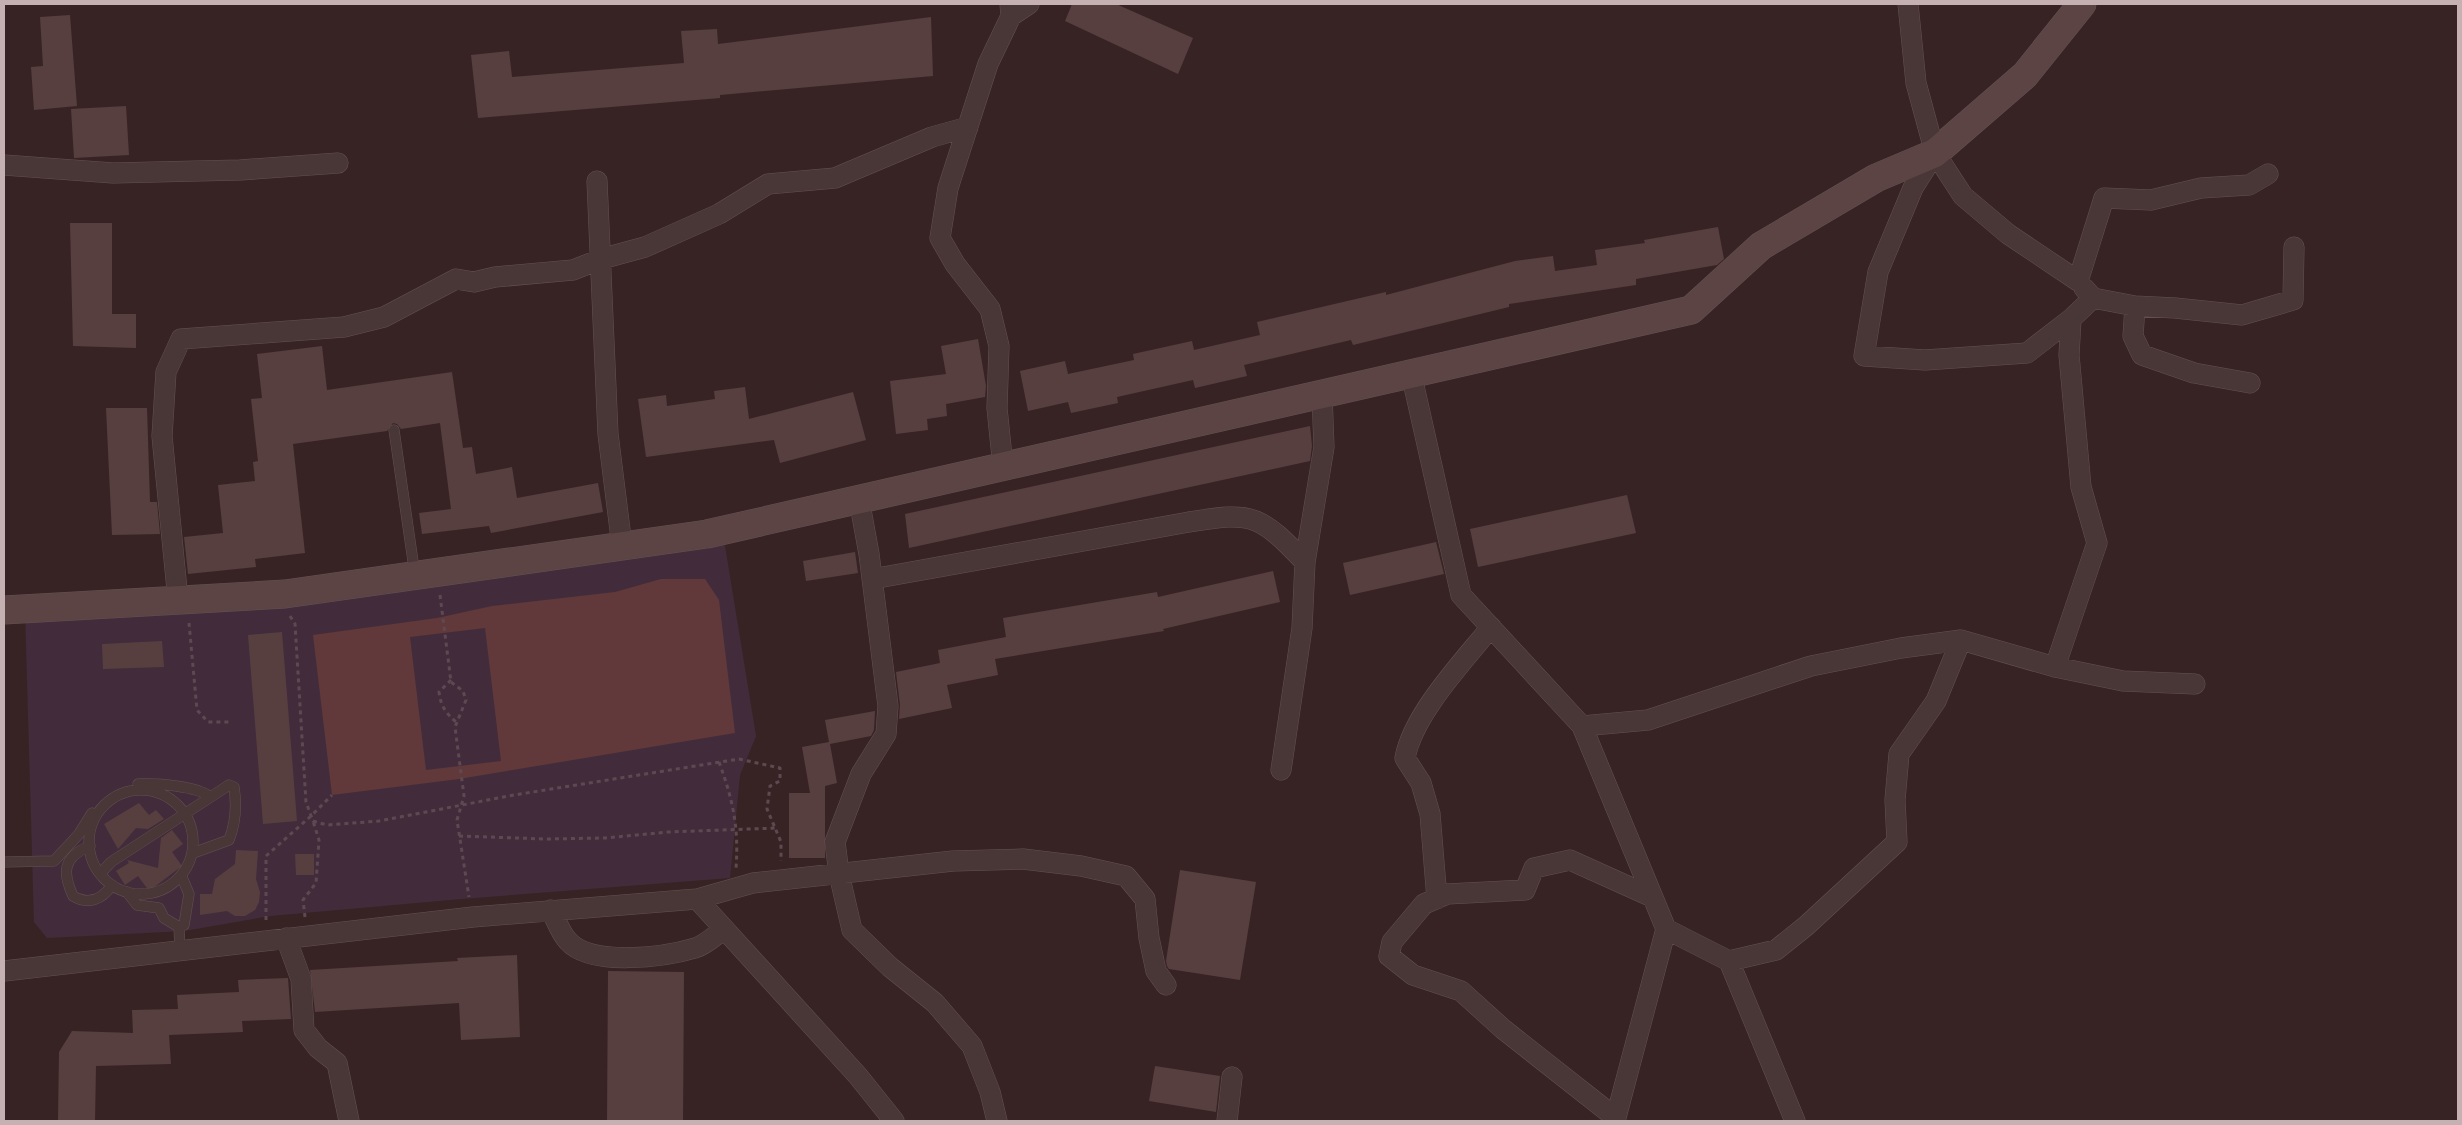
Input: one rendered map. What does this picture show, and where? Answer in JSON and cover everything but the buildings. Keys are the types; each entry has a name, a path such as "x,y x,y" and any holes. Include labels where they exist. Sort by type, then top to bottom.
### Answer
{"street":[{"path":"1003,467 997,408 999,346 990,309 955,264 940,238 948,188 988,64 1011,10 1029,4"},
{"path":"1908,4 1916,83 1936,153 1963,196 2008,234 2078,281 2093,298 2135,306 2242,315 2292,300 2294,247"},
{"path":"2082,4 2024,75 1936,153 1913,188 1878,272 1864,356 1925,360 2027,352 2071,319 2093,298"},
{"path":"178,600 162,436 166,372 181,339 344,327 384,318 456,279 474,282 495,277 573,270 601,259 645,247 710,218 768,184 835,178 932,137 968,127"},
{"path":"4,610 277,594 707,534 1690,310 1761,246 1876,178 1936,153"},
{"path":"4,165 113,173 240,170 338,163"},
{"path":"2078,281 2104,198 2151,200 2201,188 2249,185 2268,174"},
{"path":"597,181 608,434 622,546"},
{"path":"2135,306 2134,336 2142,355 2194,373 2250,383"},
{"path":"2055,667 2097,543 2081,486 2069,355 2071,319"},
{"path":"1411,373 1461,595 1582,726 1666,929 1615,1119 1503,1029 1461,991 1413,975 1389,956 1392,942 1424,904 1447,894 1525,890 1534,868 1570,860 1652,897"},
{"path":"1282,770 1302,628 1305,562 1324,447 1322,394"},
{"path":"859,499 872,579 888,706 886,734 860,774 835,842 838,874 852,930 890,967 935,1003 972,1046 990,1092 997,1121"},
{"path":"872,579 1180,524 1230,517 1256,521 1277,536 1305,562"},
{"path":"1437,899 1430,814 1421,783 1405,758 1408,743 1437,693 1491,627"},
{"path":"1666,929 1729,961 1776,950 1806,926 1897,842 1895,800 1899,754 1936,701 1961,640"},
{"path":"1582,726 1648,720 1811,666 1901,648 1961,640 2055,667 2123,681 2195,684"},
{"path":"4,971 473,917 697,899 753,883 953,861 1023,859 1081,866 1126,876 1145,898 1149,938 1156,972 1166,985"},
{"path":"697,899 858,1076 894,1121"},
{"path":"551,910 568,942 589,953 611,958 641,958 697,948 724,929"},
{"path":"286,938 301,979 304,1030 318,1048 337,1063 349,1121"},
{"path":"1729,961 1795,1121"},
{"path":"1227,1121 1232,1077"}],"lane":[{"path":"394,430 426,574"},
{"path":"4,862 54,861 79,834 102,798 128,785 143,784 184,788 205,792 210,796"},
{"path":"100,874 111,862 210,796 229,785 234,787 236,803 234,826 229,840 193,853"},
{"path":"144,790 162,794 177,804 185,814 194,835 193,853 181,875 174,883 159,891 143,894 126,892 112,885 100,874 92,859 90,846 91,827 99,812 110,800 126,792 144,790"},
{"path":"90,846 78,851 69,860 65,872 73,896 82,901 96,900 106,894 112,885"},
{"path":"179,927 184,925 189,894 181,875"},
{"path":"126,892 137,906 159,908 164,918 179,927"},
{"path":"179,927 180,951"}],"path":[{"path":"426,574 451,680 463,691 466,700 455,727 464,796 457,820 473,917"},
{"path":"277,594 295,624 306,802 319,840 316,883 302,900 307,936"},
{"path":"178,600 188,618 197,710 208,722 232,722"},
{"path":"451,680 439,692 440,701 444,712 457,723"},
{"path":"313,821 327,825 379,822 461,806 739,759 780,768 780,781 770,786 767,809 777,828 781,842 781,862 753,883"},
{"path":"719,762 728,786 738,830 734,889"},
{"path":"266,941 266,856 332,795"},
{"path":"459,836 596,838 668,832 777,828"}],"shaded area":[{"path":"707,534 725,546 756,736 740,775 730,878 270,916 184,931 47,938 34,922 25,609"},
{"path":"661,579 705,579 719,600 735,733 459,779 332,795 313,635 437,618 492,606 615,592","holes":["485,628 501,761 426,770 410,637"]}]}
